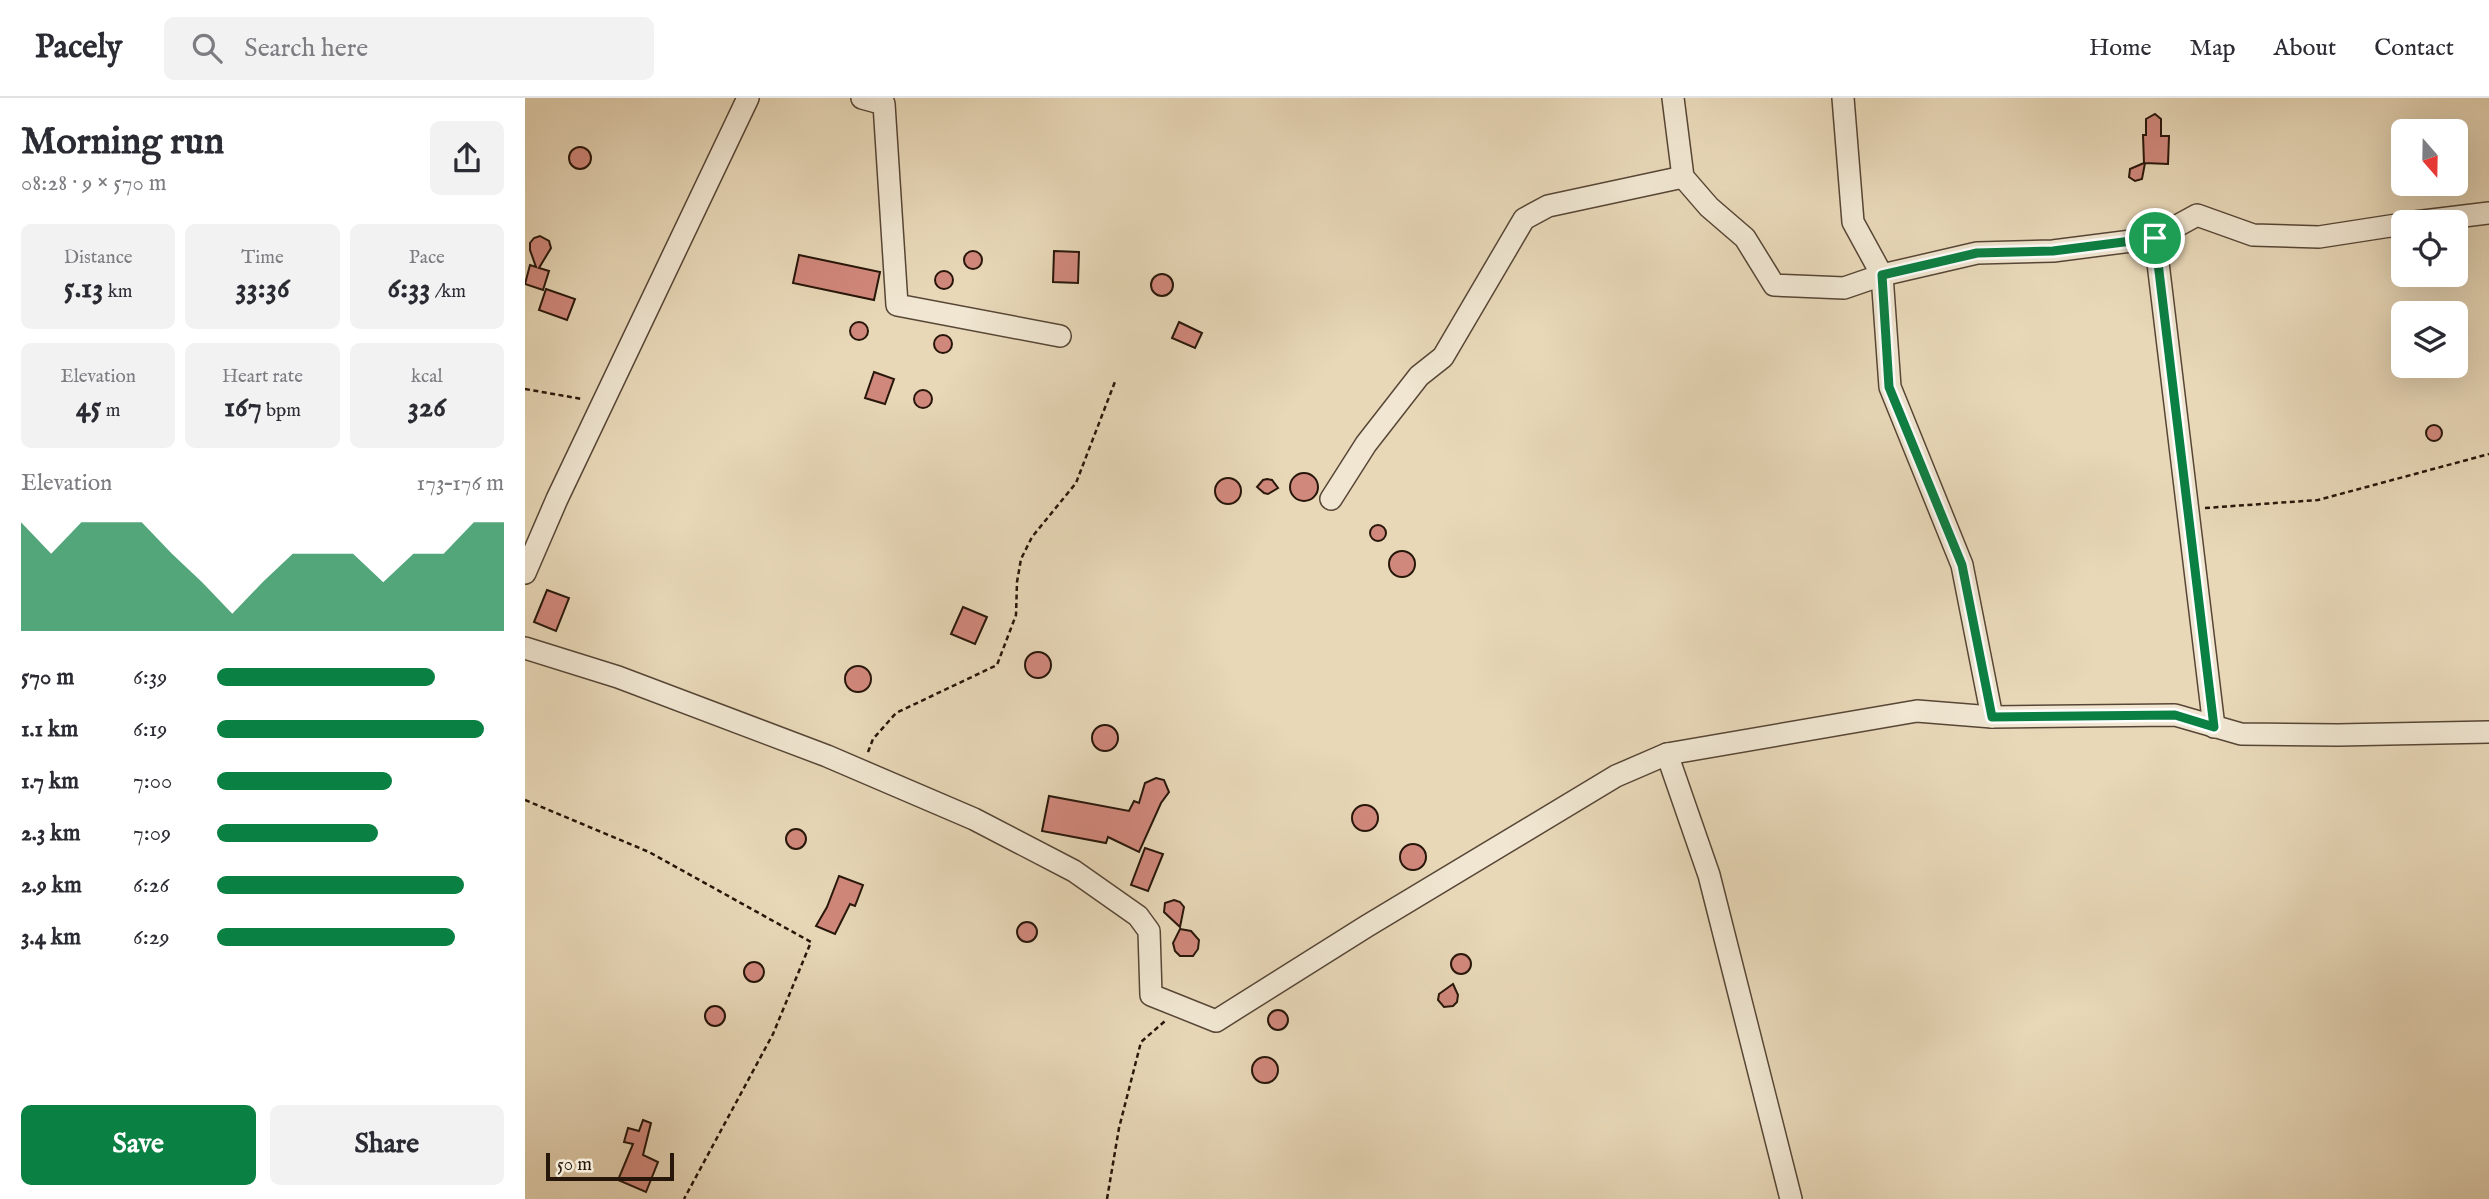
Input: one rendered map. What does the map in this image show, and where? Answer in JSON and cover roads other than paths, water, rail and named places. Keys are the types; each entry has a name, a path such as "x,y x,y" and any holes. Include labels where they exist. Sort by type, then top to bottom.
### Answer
{"street":[{"path":"525,573 557,499 748,98"},
{"path":"862,98 884,104 897,304 1060,336"},
{"path":"1673,98 1683,177 1709,207 1745,238 1774,285 1844,288 1882,275 1977,253 2053,251 2155,238 2197,215 2253,235 2319,237 2391,226"},
{"path":"1843,98 1853,222 1882,275 1889,387 1962,565 1992,717"},
{"path":"1331,499 1366,444 1419,376 1443,357 1524,219 1548,206 1683,177"},
{"path":"2468,216 2489,213"},
{"path":"2155,238 2214,727"},
{"path":"525,648 618,677 862,771 974,819 1074,871 1138,916 1149,931 1151,995 1216,1021 1367,926 1616,776 1667,754 1917,711 1992,717 2175,715 2241,734 2489,732"},
{"path":"1667,754 1709,875 1791,1199"}]}
